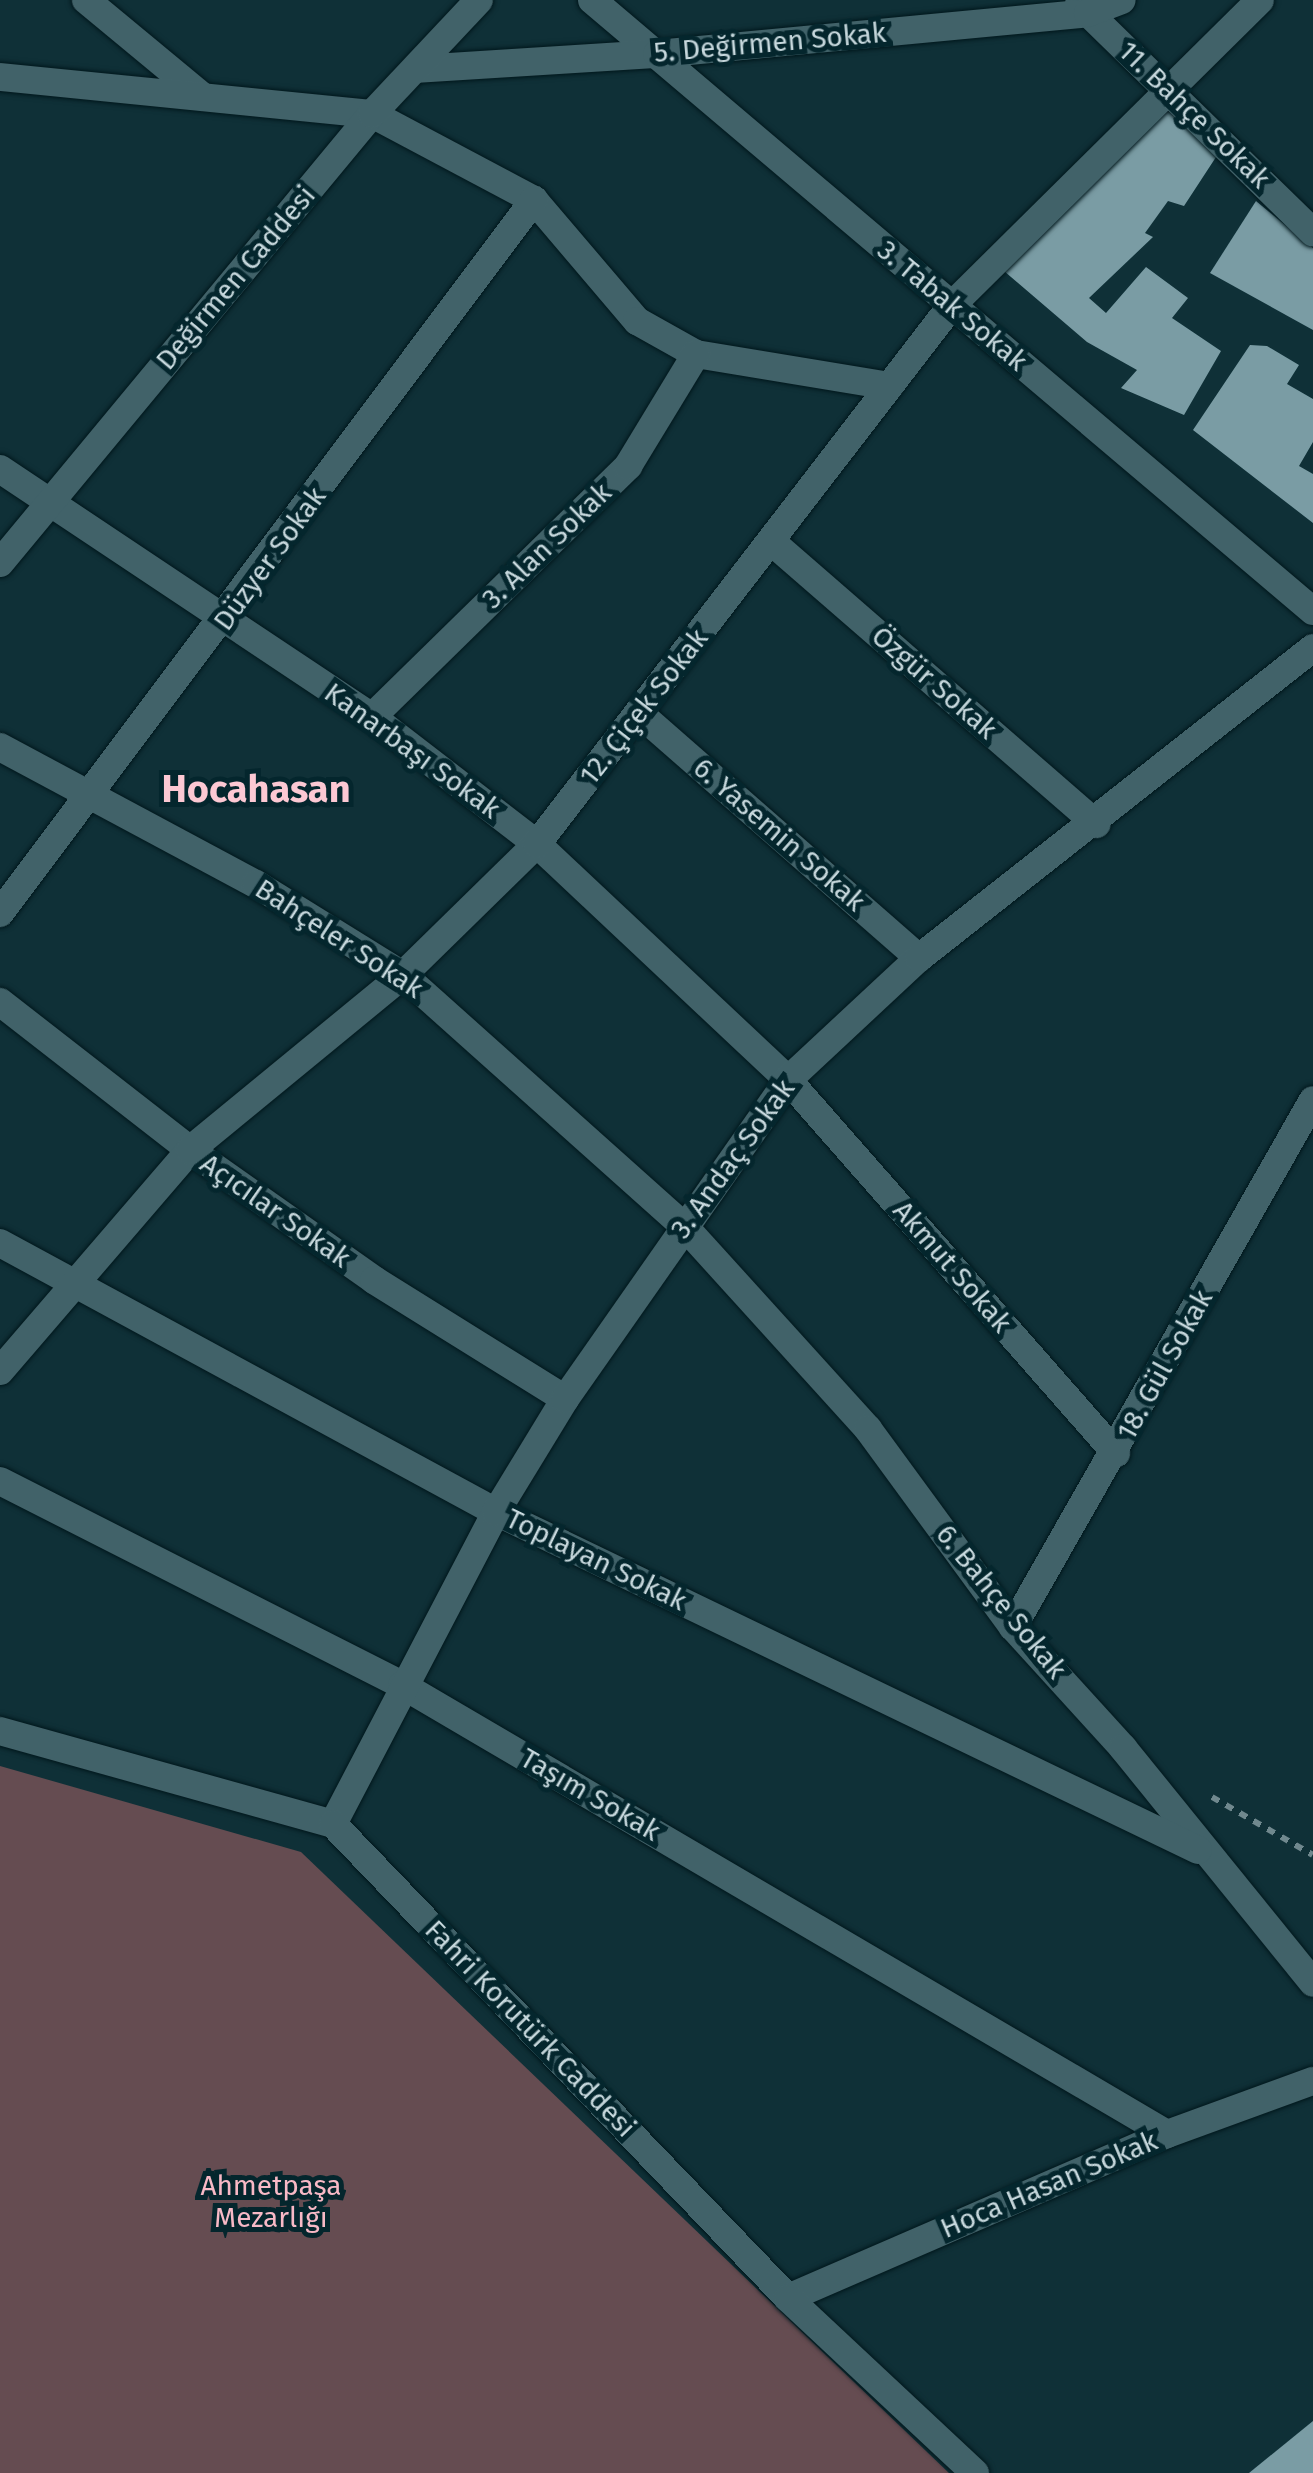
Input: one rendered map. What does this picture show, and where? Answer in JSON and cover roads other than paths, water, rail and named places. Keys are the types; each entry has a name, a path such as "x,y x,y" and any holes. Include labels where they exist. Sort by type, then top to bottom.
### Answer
{"street":[{"path":"86,0 202,96"},
{"name":"Değirmen Caddesi","path":"0,564 372,114 478,0"},
{"name":"3. Tabak Sokak","path":"592,0 1313,611"},
{"name":"5. Değirmen Sokak","path":"416,70 657,54 1122,0"},
{"name":"12. Çiçek Sokak","path":"0,1371 72,1281 190,1150 403,974 537,844 952,306 1260,0"},
{"name":"11. Bahçe Sokak","path":"1081,6 1313,232"},
{"path":"0,77 372,114 534,200 637,321 696,354 889,386"},
{"name":"Düzyer Sokak","path":"0,913 224,621 534,200"},
{"name":"3. Alan Sokak","path":"372,717 628,466 696,354"},
{"name":"Kanarbaşı Sokak","path":"0,469 372,717 537,844 788,1080"},
{"name":"Özgür Sokak","path":"772,542 1096,824"},
{"name":"3. Andaç Sokak","path":"333,1824 496,1512 564,1399 788,1080 919,958 1096,824 1313,648"},
{"name":"6. Yasemin Sokak","path":"639,713 919,958"},
{"name":"Bahçeler Sokak","path":"0,747 93,794 403,974 684,1226"},
{"name":"Açıcılar Sokak","path":"0,1002 190,1150 374,1280 564,1399"},
{"name":"Akmut Sokak","path":"788,1080 1116,1454"},
{"name":"18. Gül Sokak","path":"1013,1626 1116,1454 1313,1100"},
{"name":"6. Bahçe Sokak","path":"684,1226 868,1429 1013,1626 1124,1748 1204,1853 1313,1983"},
{"name":"Toplayan Sokak","path":"0,1243 496,1512 1204,1853"},
{"name":"Taşım Sokak","path":"0,1481 402,1686 1167,2134"},
{"path":"0,1731 333,1824"},
{"name":"Fahri Korutürk Caddesi","path":"333,1824 788,2298 975,2473"},
{"name":"Hoca Hasan Sokak","path":"788,2298 1167,2134 1313,2081"}],"district":[{"name":"Hocahasan","path":"256,790"}],"park label":[{"name":"Ahmetpaşa Mezarlığı","path":"271,2202"}]}
